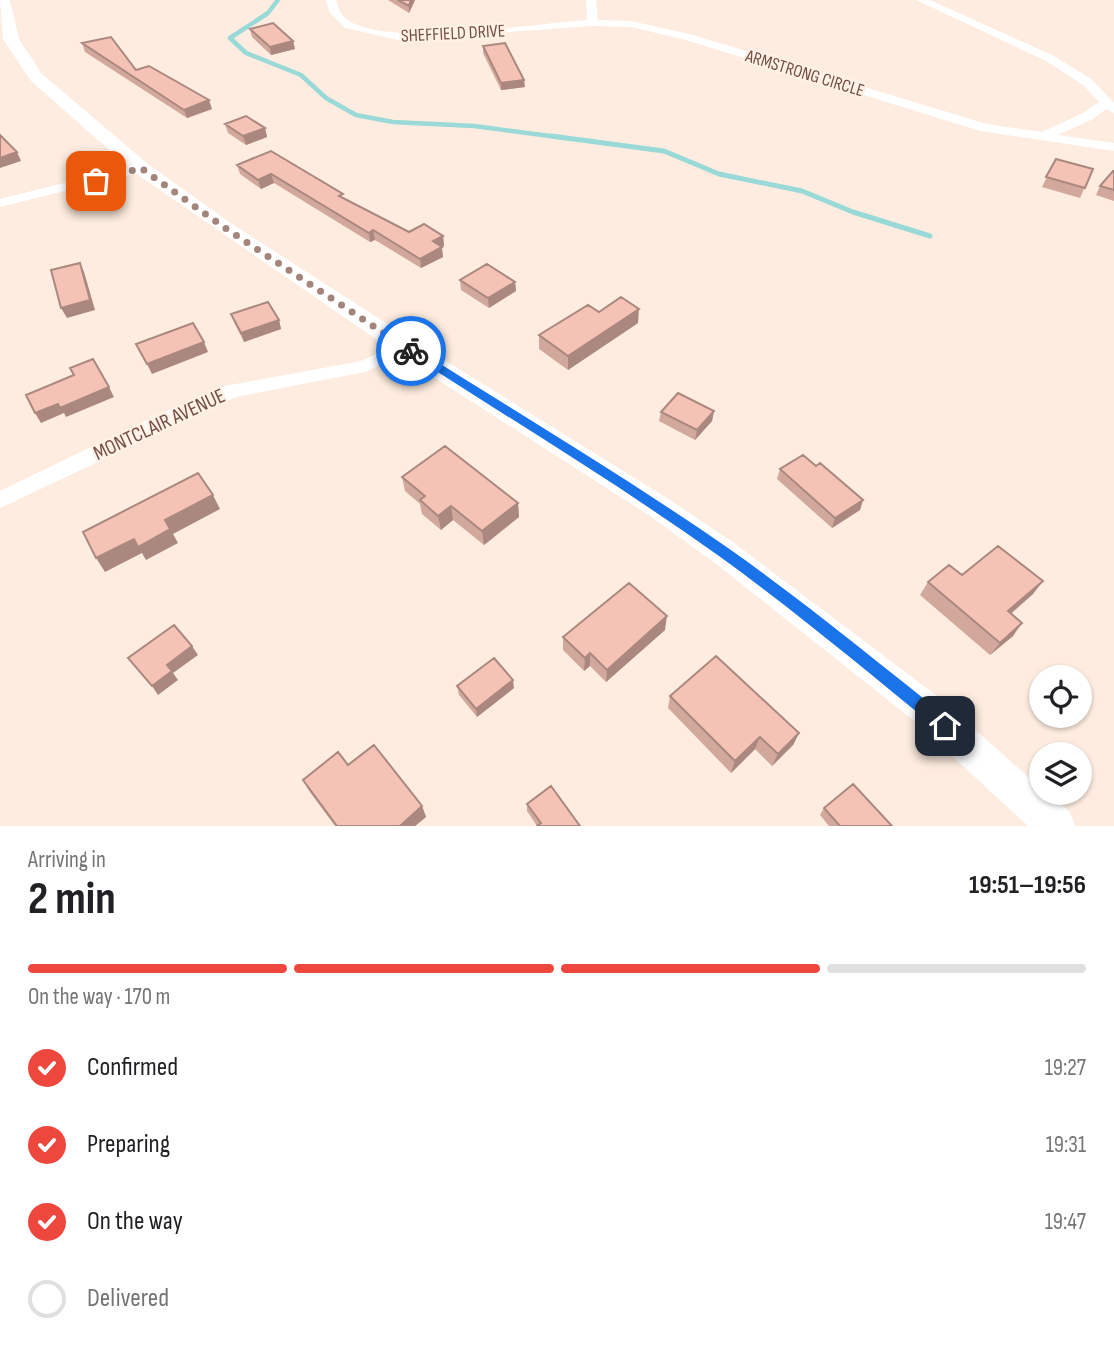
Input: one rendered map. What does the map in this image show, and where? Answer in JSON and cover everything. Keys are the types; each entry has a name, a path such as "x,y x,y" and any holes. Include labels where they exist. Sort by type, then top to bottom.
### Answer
{"main road":[{"path":"4,0 12,39 36,77 141,168 225,228 405,347 570,450 726,554 925,708 1044,822"}],"street":[{"name":"SHEFFIELD DRIVE","path":"331,0 333,13 340,20 387,36 409,37 593,23"},
{"path":"591,0 589,4 593,23"},
{"path":"921,0 1050,59 1088,83 1109,106 1040,138"},
{"name":"ARMSTRONG CIRCLE","path":"593,23 631,24 689,37 934,113 1040,138 1114,147"},
{"path":"0,203 141,168"},
{"name":"MONTCLAIR AVENUE","path":"0,500 162,421 232,391 365,366 405,347"}],"building":[{"path":"398,0 411,0 409,6"},
{"path":"273,23 293,41 270,47 250,29"},
{"path":"111,37 136,70 149,66 209,100 184,110 82,43"},
{"path":"505,43 524,80 501,83 483,46"},
{"path":"246,116 265,128 243,136 225,124"},
{"path":"0,135 17,152 0,158"},
{"path":"271,151 343,194 339,196 409,232 424,224 443,236 433,241 442,247 420,259 373,230 369,233 271,174 258,180 237,165"},
{"path":"1056,159 1093,169 1085,188 1046,177"},
{"path":"1113,171 1114,190 1100,186"},
{"path":"80,263 90,300 61,308 51,270"},
{"path":"487,264 515,282 488,298 460,280"},
{"path":"621,297 639,309 568,356 539,335 588,305 599,312"},
{"path":"268,302 279,320 241,333 231,314"},
{"path":"193,323 204,342 147,364 136,344"},
{"path":"93,359 109,387 60,408 58,404 35,413 26,395 74,375 70,368"},
{"path":"678,393 714,411 697,430 661,412"},
{"path":"445,446 518,503 482,531 451,506 438,516 420,500 425,496 402,477"},
{"path":"803,455 816,466 820,463 863,500 835,518 780,469"},
{"path":"198,473 213,495 165,520 170,529 138,547 134,539 96,558 83,532"},
{"path":"998,546 1043,581 1008,611 1022,623 1000,643 928,582 949,565 962,575"},
{"path":"629,583 667,616 607,670 590,653 585,658 563,637"},
{"path":"174,625 192,646 167,665 172,671 152,686 128,658"},
{"path":"716,656 799,733 778,754 760,737 735,761 670,696"},
{"path":"494,658 513,680 476,709 457,686"},
{"path":"374,745 422,806 400,826 337,826 303,780 338,752 348,765"},
{"path":"853,784 892,826 840,826 824,808"},
{"path":"551,786 580,826 537,826 541,823 527,804"}],"waterway":[{"path":"278,0 268,13 230,38 246,53 301,75 326,98 356,115 393,122 474,126 565,138"},
{"path":"551,136 664,151 719,174 802,191 853,212 930,236"}],"way so far":[{"path":"96,181 141,168 225,228 411,351"}],"route":[{"path":"411,351 660,508 726,554 820,624 945,726"}]}
